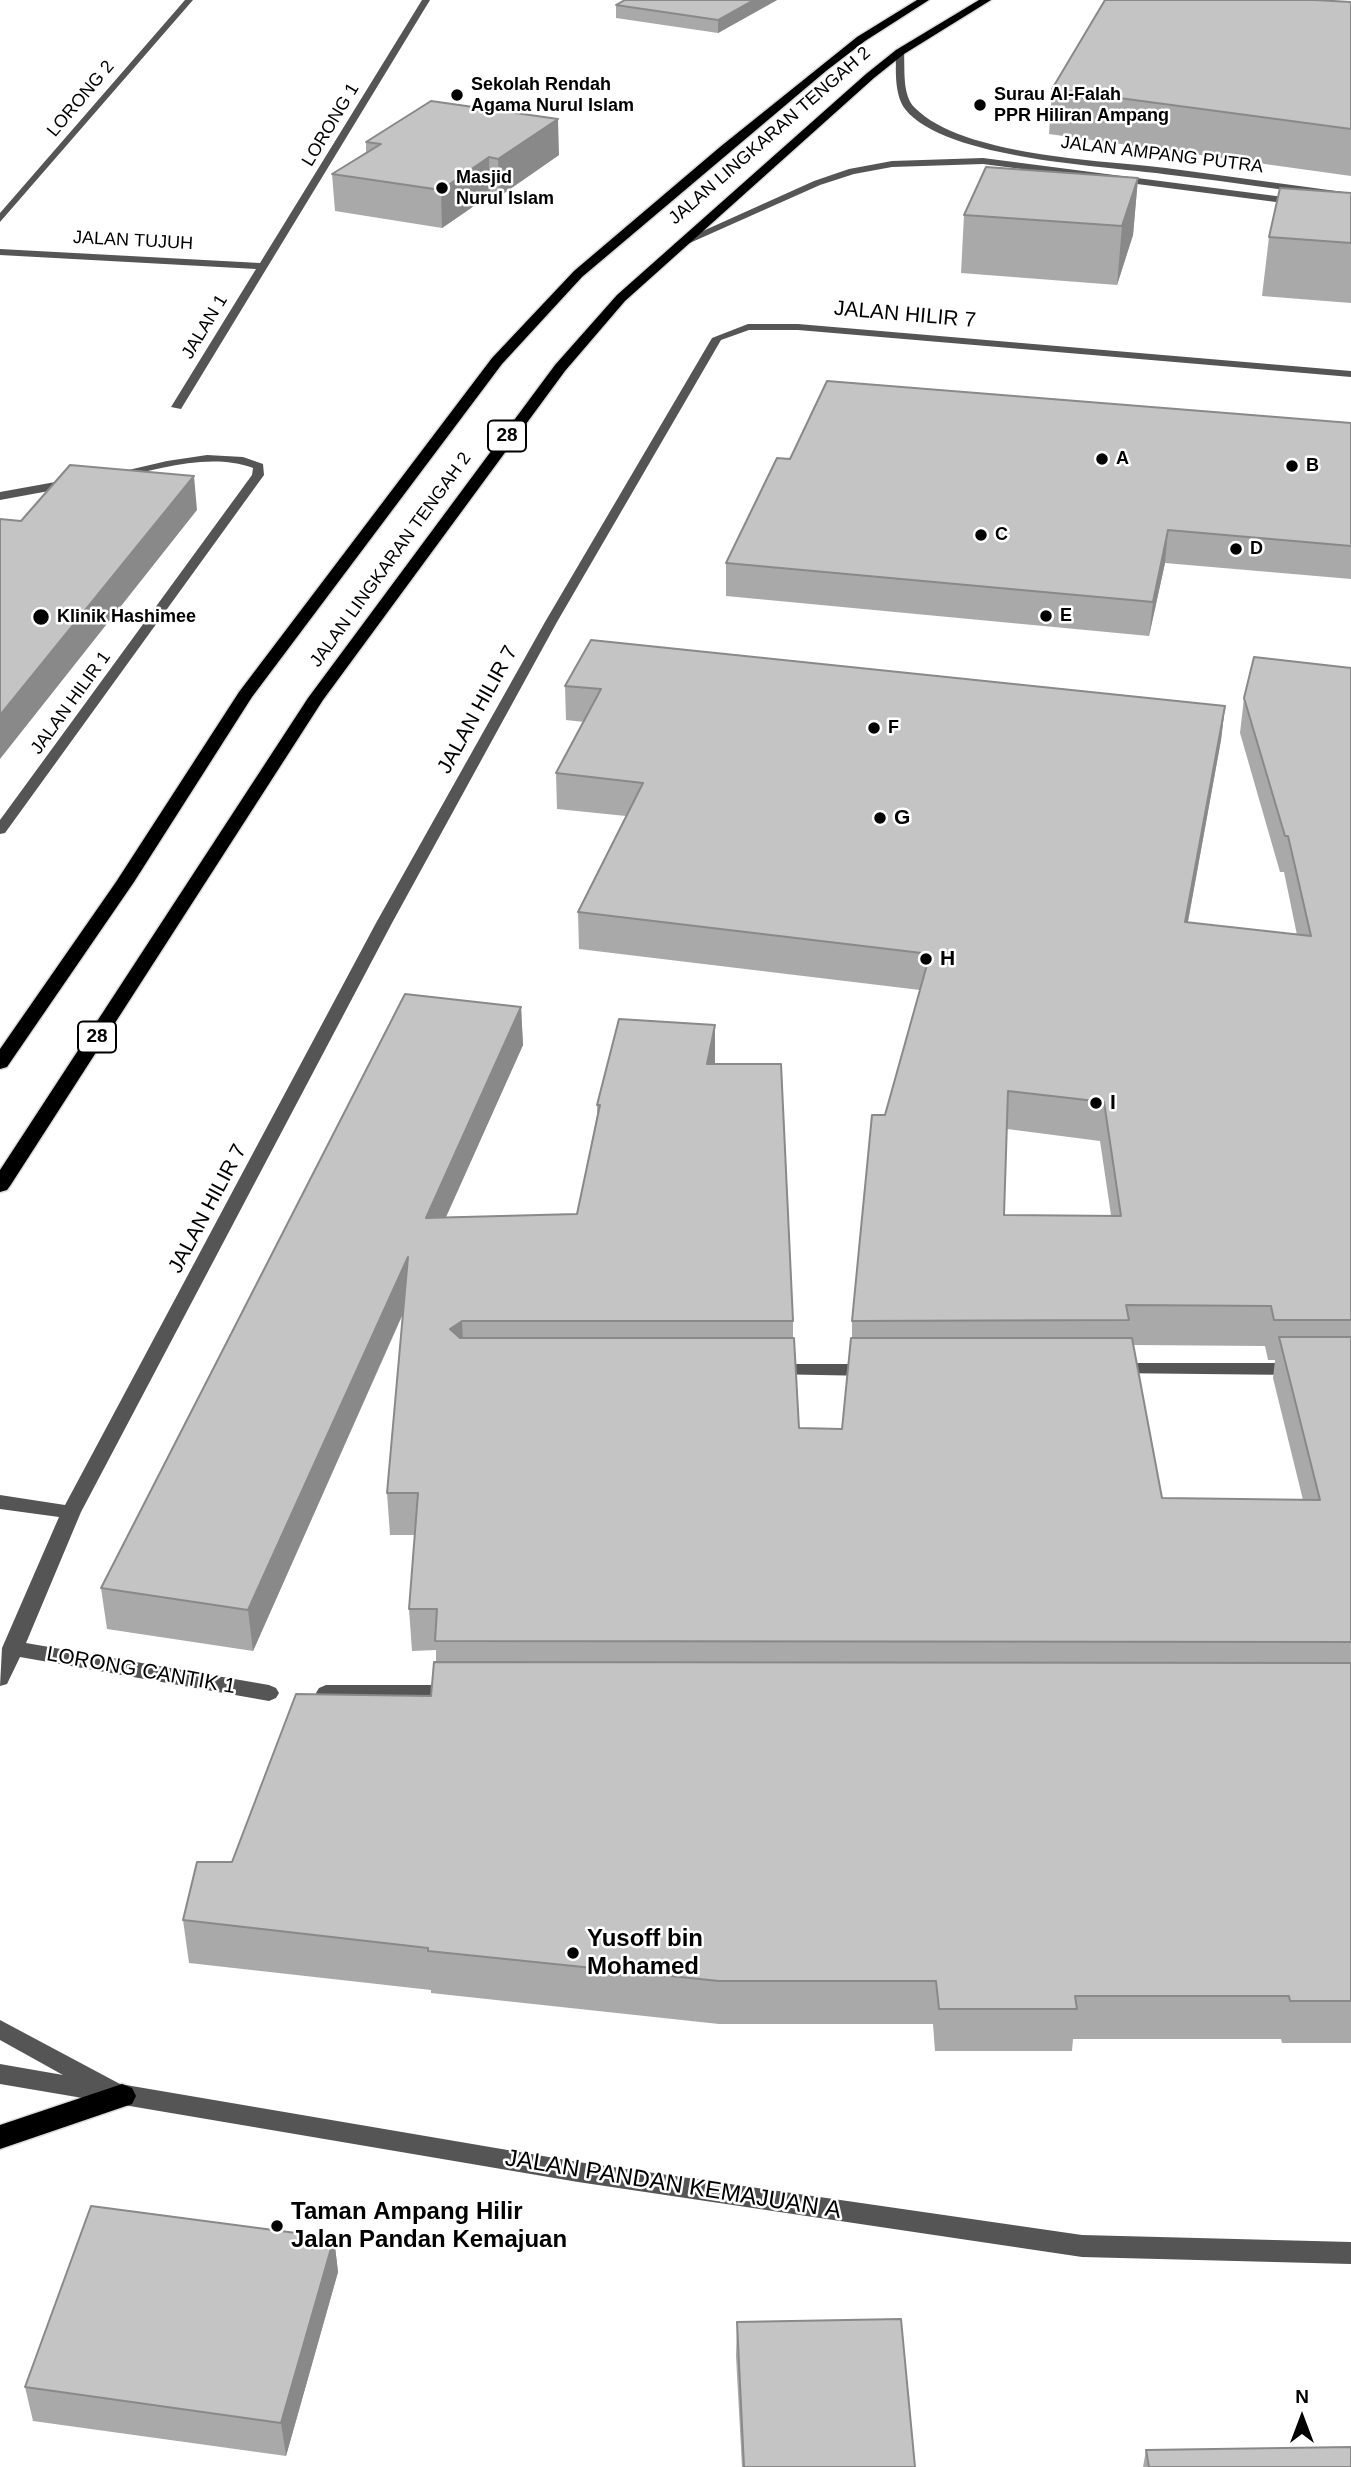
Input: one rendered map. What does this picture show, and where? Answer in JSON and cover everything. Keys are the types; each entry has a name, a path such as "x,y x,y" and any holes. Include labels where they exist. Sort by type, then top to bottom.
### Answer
{"highway":[{"name":"JALAN LINGKARAN TENGAH 2","path":"0,1063 125,882 245,695 497,362 578,274 723,149 832,61 924,0"},
{"name":"JALAN LINGKARAN TENGAH 2","path":"0,1186 316,698 559,368 621,298 679,244 900,52 986,0"},
{"path":"0,2137 122,2096"}],"street":[{"name":"LORONG 2","path":"0,219 189,0"},
{"name":"LORONG 1","path":"264,266 426,0"},
{"name":"JALAN AMPANG PUTRA","path":"900,52 904,94 909,108 925,122 987,145 1028,153 1351,196"},
{"name":"JALAN AMPANG PUTRA","path":"679,244 817,183 852,171 928,161 983,161 1310,203"},
{"name":"JALAN TUJUH","path":"0,252 264,266"},
{"name":"JALAN 1","path":"177,407 264,266"},
{"name":"JALAN HILIR 7","path":"0,1679 71,1512 384,923 551,622 717,338 748,327 798,327 1351,373"},
{"name":"JALAN HILIR 1","path":"0,830 258,475 259,466 250,461 221,458 98,478"},
{"path":"0,496 85,480"},
{"path":"1102,1369 1309,1369"},
{"path":"755,1370 894,1370"},
{"path":"0,1502 71,1512"},
{"name":"LORONG CANTIK 1","path":"12,1648 269,1693"},
{"path":"326,1693 478,1693"},
{"path":"0,2029 122,2096"},
{"name":"JALAN PANDAN KEMAJUAN A","path":"0,2074 578,2172 1082,2246 1351,2253"}],"building":[{"path":"625,0 754,0 718,20 616,5"},
{"path":"1105,0 1351,2 1351,129 1052,89"},
{"path":"431,101 558,119 498,159 489,157 441,190 332,174 381,144 366,142"},
{"path":"986,167 1138,178 1122,226 964,215"},
{"path":"1280,188 1351,193 1351,243 1269,237"},
{"path":"827,381 1351,423 1351,546 1168,530 1153,602 726,563 777,458 790,459"},
{"path":"70,465 194,476 0,715 0,519 21,521"},
{"path":"591,640 1225,706 1185,922 1311,936 1288,836 1285,836 1244,698 1254,657 1351,668 1351,1320 1274,1320 1271,1306 1126,1305 1129,1320 852,1321 872,1115 885,1115 930,954 578,912 643,783 556,773 601,689 565,686","holes":["1008,1091 1104,1102 1121,1216 1004,1215"]},
{"path":"405,994 521,1007 426,1218 577,1214 600,1105 597,1105 619,1019 715,1025 707,1064 781,1064 793,1321 462,1321 450,1329 460,1338 794,1338 799,1428 842,1429 851,1338 1132,1338 1162,1498 1320,1500 1279,1337 1351,1337 1351,1642 435,1641 437,1609 409,1609 418,1493 387,1493 408,1257 248,1610 101,1588"},
{"path":"434,1662 1351,1663 1351,2001 1290,2001 1289,1996 1075,1996 1077,2009 939,2009 936,1981 719,1981 428,1951 428,1948 183,1920 197,1862 232,1862 296,1694 431,1696"},
{"path":"91,2206 334,2238 281,2423 25,2387"},
{"path":"901,2319 915,2467 744,2467 737,2322"},
{"path":"1351,2447 1351,2467 1149,2467 1146,2450"}],"place":[{"name":"Sekolah Rendah Agama Nurul Islam","path":"457,95"},
{"name":"Surau Al-Falah PPR Hiliran Ampang","path":"980,105"},
{"name":"Masjid Nurul Islam","path":"442,188"},
{"name":"A","path":"1102,459"},
{"name":"B","path":"1292,466"},
{"name":"C","path":"981,535"},
{"name":"D","path":"1236,549"},
{"name":"E","path":"1046,616"},
{"name":"Klinik Hashimee","path":"41,617"},
{"name":"F","path":"874,728"},
{"name":"G","path":"880,818"},
{"name":"H","path":"926,959"},
{"name":"I","path":"1096,1103"},
{"name":"Yusoff bin Mohamed","path":"573,1953"},
{"name":"Taman Ampang Hilir Jalan Pandan Kemajuan","path":"277,2226"}]}
